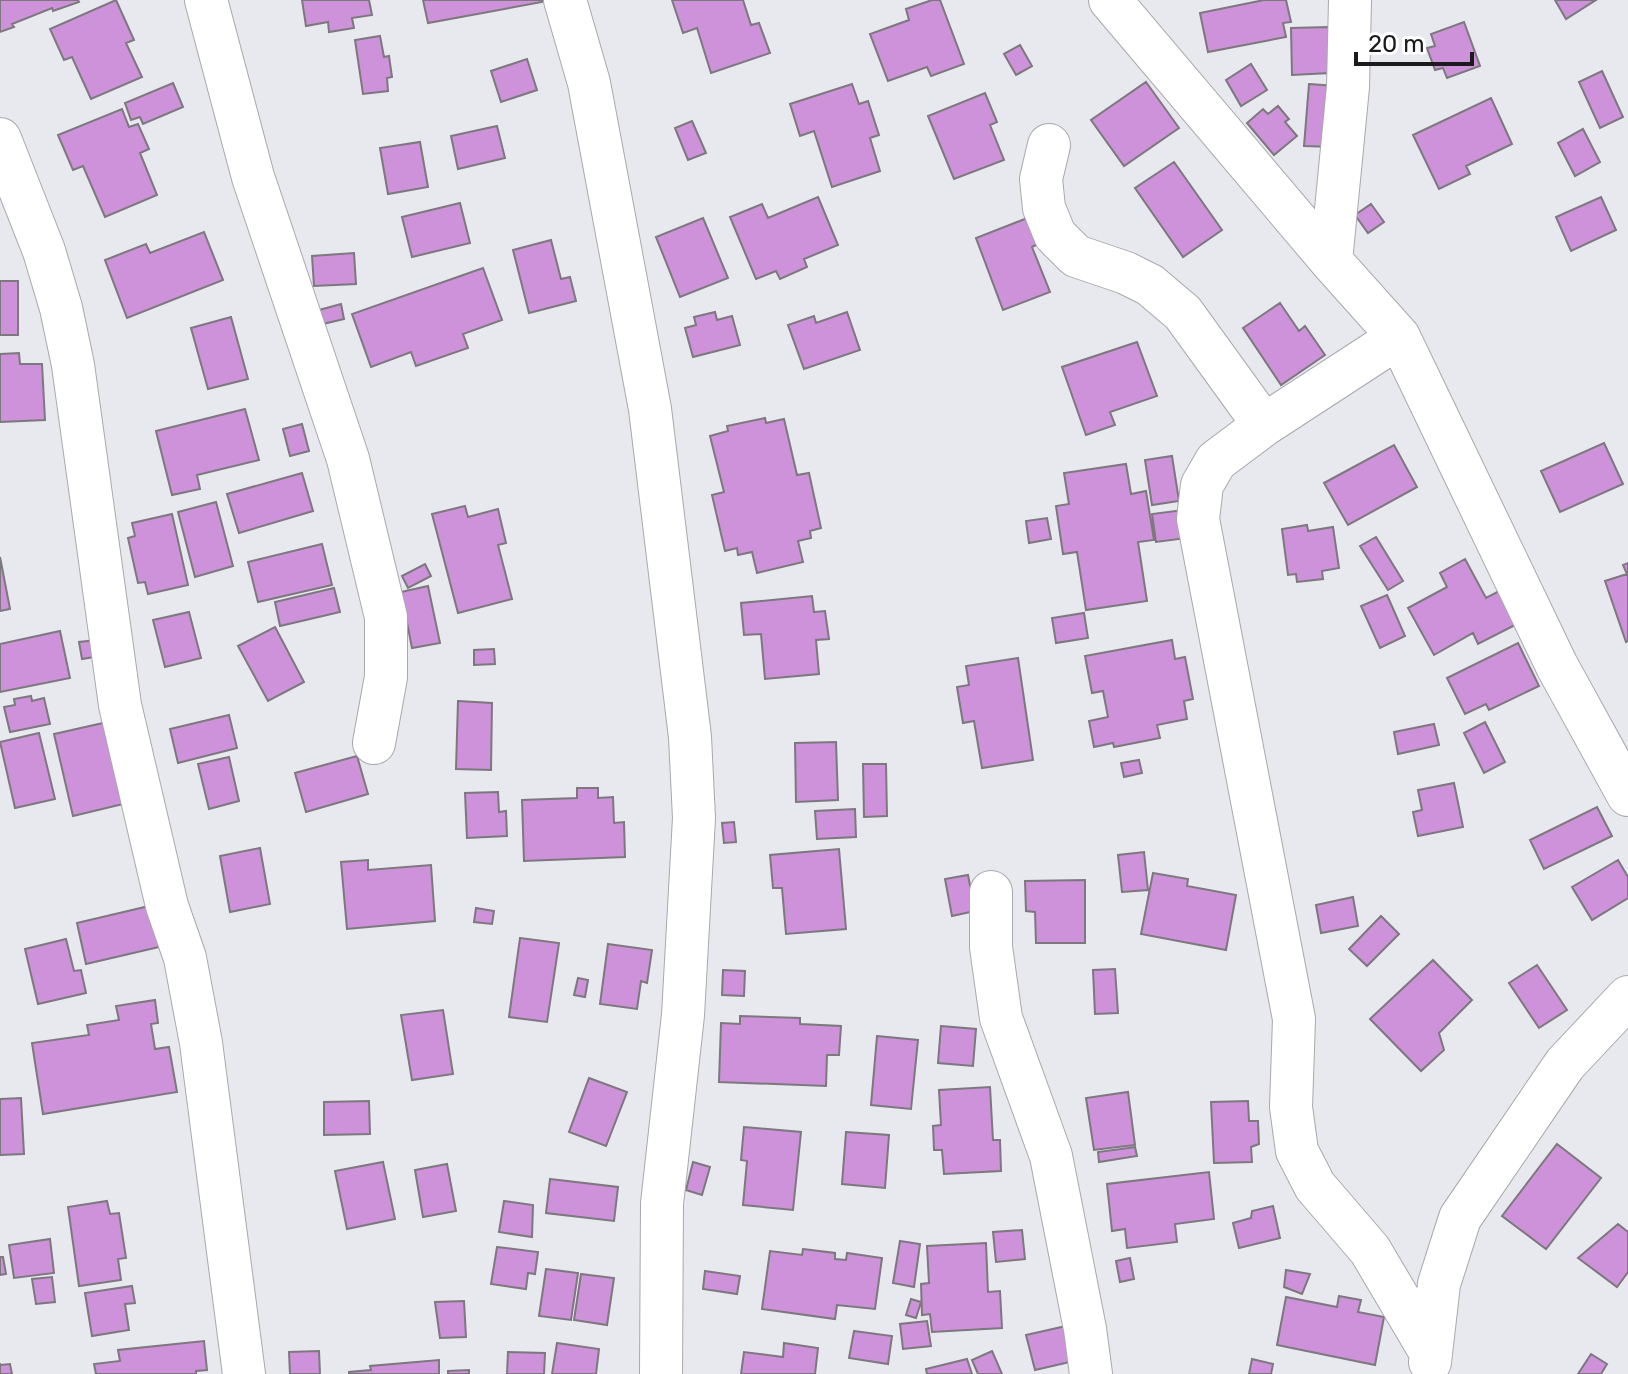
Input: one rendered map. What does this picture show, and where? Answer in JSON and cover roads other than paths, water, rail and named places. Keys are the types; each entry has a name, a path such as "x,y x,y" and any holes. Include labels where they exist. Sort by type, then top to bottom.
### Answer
{"street":[{"path":"206,0 253,177 348,459 386,617 386,677 374,743"},
{"path":"565,0 589,83 650,409 690,737 694,818 683,1015 662,1204 661,1374"},
{"path":"1110,0 1399,337 1557,666 1628,795"},
{"path":"1331,261 1348,87 1350,0"},
{"path":"0,139 44,251 61,308 73,365 120,705 167,906 185,958 201,1043 244,1374"},
{"path":"1049,145 1041,179 1044,208 1055,235 1076,256 1126,273 1150,285 1183,313 1264,425"},
{"path":"1399,337 1264,425 1216,461 1202,485 1198,519 1294,1019 1291,1107 1297,1151 1315,1186 1370,1250 1430,1363"},
{"path":"991,892 991,947 1001,1018 1051,1156 1091,1374"},
{"path":"1430,1363 1439,1284 1460,1218 1565,1064 1628,997"}]}
